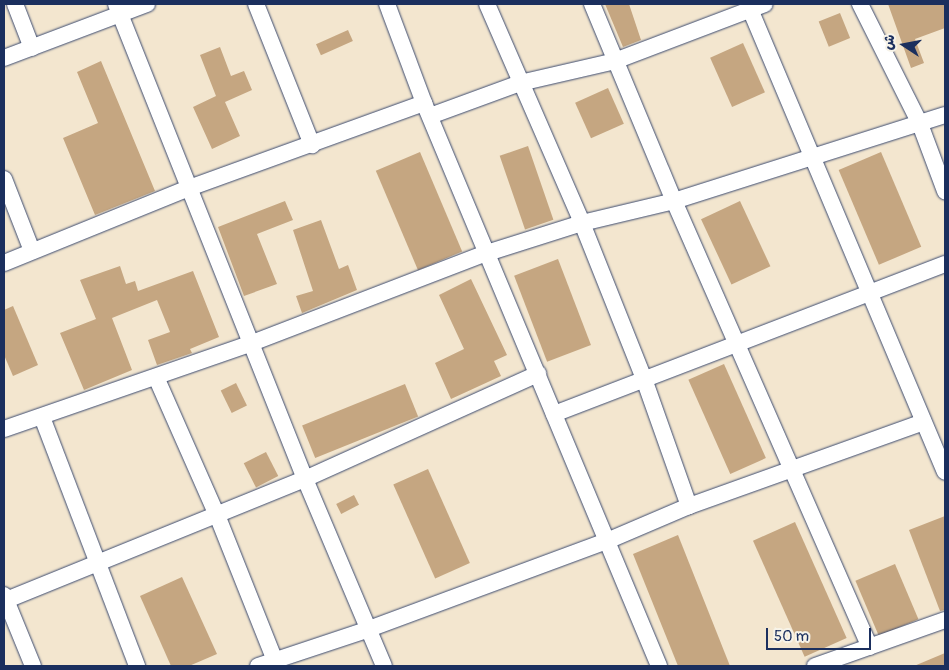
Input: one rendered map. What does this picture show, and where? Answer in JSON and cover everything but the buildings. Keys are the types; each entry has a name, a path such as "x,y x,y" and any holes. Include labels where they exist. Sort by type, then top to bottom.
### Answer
{"street":[{"path":"15,4 32,48"},
{"path":"4,58 32,48 118,8 147,4"},
{"path":"256,4 312,145"},
{"path":"387,4 427,109 659,666"},
{"path":"487,4 582,223 644,379 689,506"},
{"path":"592,4 674,201 870,647"},
{"path":"860,4 920,124 945,191"},
{"path":"4,263 189,188 312,145 427,109 520,83 615,61 758,6 813,156 945,472"},
{"path":"118,8 306,479 384,666"},
{"path":"4,429 252,343 487,253 582,223 674,201 945,115"},
{"path":"4,179 32,251"},
{"path":"554,414 945,264"},
{"path":"33,666 4,598 97,565 306,479 538,374"},
{"path":"156,377 217,514 274,661"},
{"path":"42,417 137,666"},
{"path":"258,666 369,629 607,541 689,506 793,471 923,422"},
{"path":"815,666 945,620"}]}
